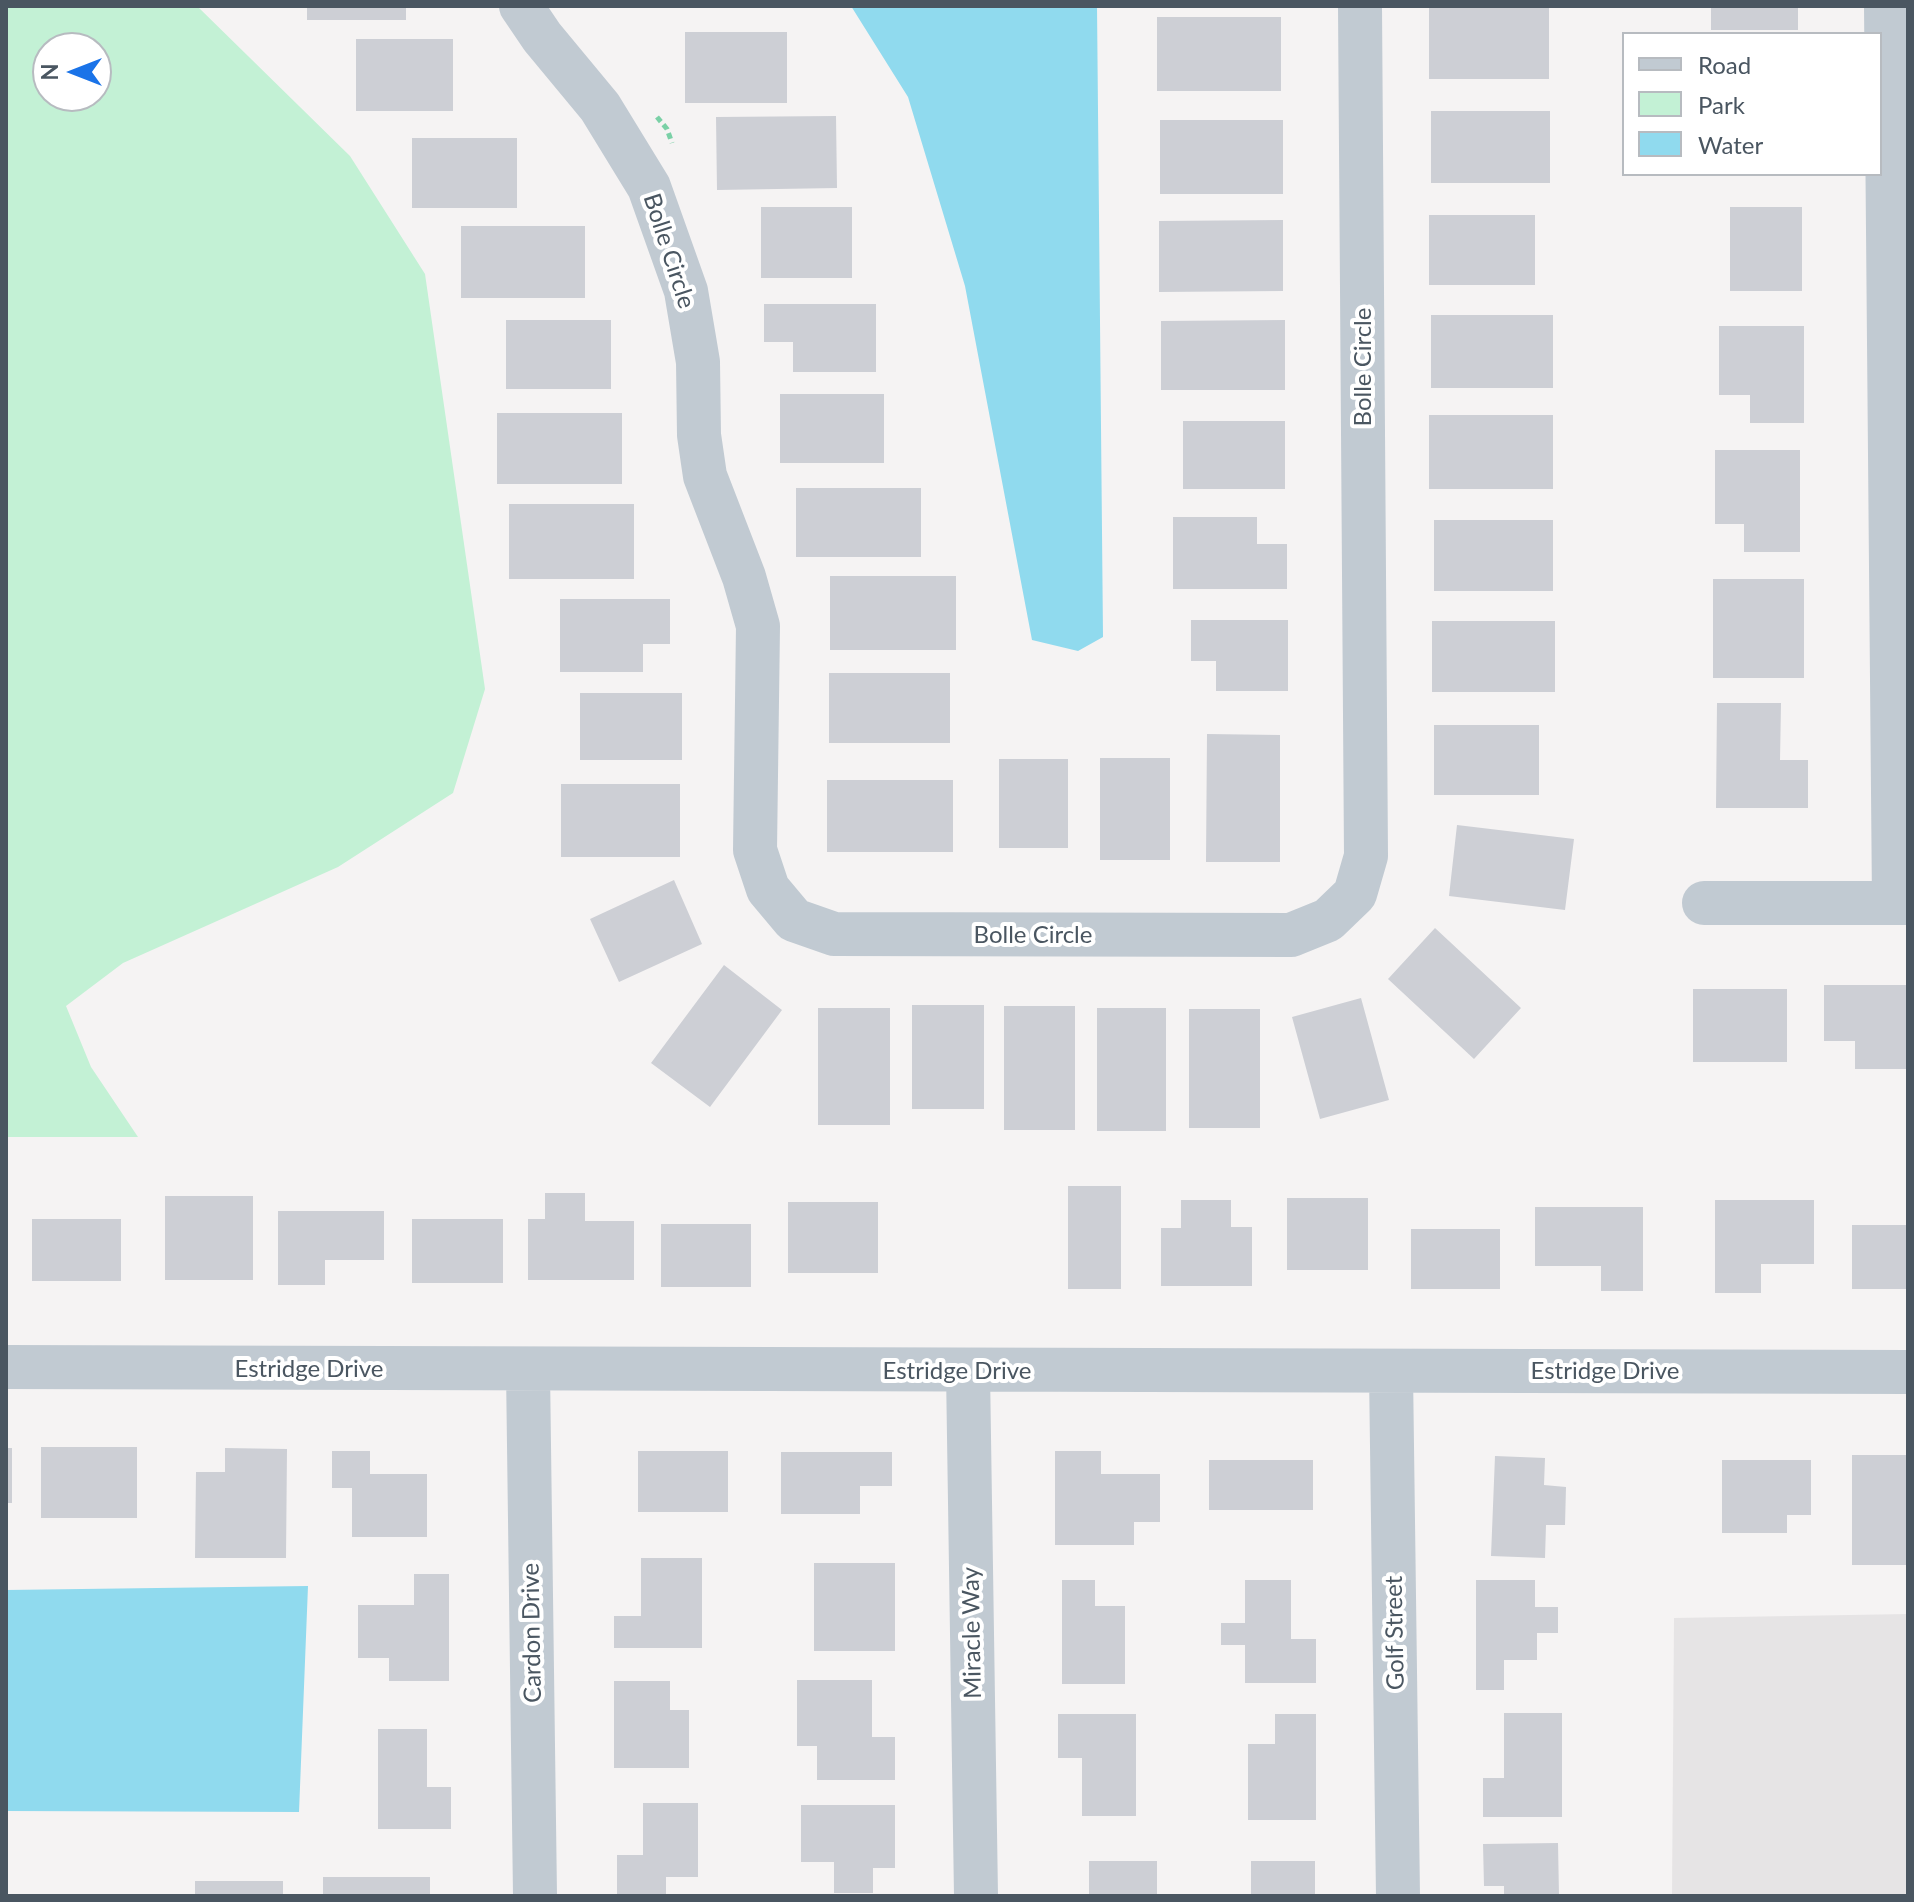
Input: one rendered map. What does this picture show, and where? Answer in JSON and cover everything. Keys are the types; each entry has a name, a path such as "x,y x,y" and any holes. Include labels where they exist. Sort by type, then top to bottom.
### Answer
{"street":[{"name":"Bolle Circle","path":"521,6 542,37 600,107 649,187 686,291 698,362 699,435 705,476 744,577 758,626 755,850 768,889 794,920 834,934 1244,935 1291,935 1328,920 1355,894 1366,856 1360,6"},
{"path":"1704,903 1901,903 1898,118 1886,6"},
{"name":"Estridge Drive","path":"6,1367 1908,1372"},
{"name":"Cardon Drive","path":"528,1370 535,1896"},
{"name":"Miracle Way","path":"968,1371 976,1896"},
{"name":"Golf Street","path":"1391,1371 1398,1896"}],"path":[{"path":"657,117 667,129 677,157"}],"shaded area":[{"path":"1908,1614 1908,1896 1672,1896 1674,1618"}],"green space":[{"path":"6,6 197,6 350,156 425,274 485,689 453,793 338,867 123,963 66,1006 91,1067 138,1137 6,1137"}],"water":[{"path":"851,6 1097,6 1103,637 1078,651 1032,640 965,286 908,97"},
{"path":"308,1586 299,1812 6,1811 6,1590"}],"building":[{"path":"307,6 406,6 406,20 307,20"},
{"path":"1711,6 1798,6 1798,30 1711,30"},
{"path":"1429,7 1549,7 1549,79 1429,79"},
{"path":"1157,17 1281,17 1281,91 1157,91"},
{"path":"685,32 787,32 787,103 685,103"},
{"path":"356,39 453,39 453,111 356,111"},
{"path":"1431,111 1550,111 1550,183 1431,183"},
{"path":"836,116 837,188 717,190 716,117"},
{"path":"1160,120 1283,120 1283,194 1160,194"},
{"path":"412,138 517,138 517,208 412,208"},
{"path":"761,207 852,207 852,278 761,278"},
{"path":"1730,207 1802,207 1802,291 1730,291"},
{"path":"1429,215 1535,215 1535,285 1429,285"},
{"path":"1283,220 1283,291 1159,292 1159,221"},
{"path":"461,226 585,226 585,298 461,298"},
{"path":"764,304 876,304 876,372 793,372 793,342 764,342"},
{"path":"1431,315 1553,315 1553,388 1431,388"},
{"path":"506,320 611,320 611,389 506,389"},
{"path":"1285,320 1285,390 1161,390 1161,321"},
{"path":"1719,326 1804,326 1804,423 1750,423 1750,395 1719,395"},
{"path":"780,394 884,394 884,463 780,463"},
{"path":"497,413 622,413 622,484 497,484"},
{"path":"1429,415 1553,415 1553,489 1429,489"},
{"path":"1183,421 1285,421 1285,489 1183,489"},
{"path":"1715,450 1800,450 1800,552 1744,552 1744,524 1715,524"},
{"path":"796,488 921,488 921,557 796,557"},
{"path":"509,504 634,504 634,579 509,579"},
{"path":"1173,517 1257,517 1257,544 1287,544 1287,589 1173,589"},
{"path":"1434,520 1553,520 1553,591 1434,591"},
{"path":"830,576 956,576 956,650 830,650"},
{"path":"1713,579 1804,579 1804,678 1713,678"},
{"path":"560,599 670,599 670,644 643,644 643,672 560,672"},
{"path":"1191,620 1288,620 1288,691 1216,691 1216,661 1191,661"},
{"path":"1432,621 1555,621 1555,692 1432,692"},
{"path":"829,673 950,673 950,743 829,743"},
{"path":"580,693 682,693 682,760 580,760"},
{"path":"1717,703 1781,703 1780,760 1808,760 1808,808 1716,808"},
{"path":"1434,725 1539,725 1539,795 1434,795"},
{"path":"1207,734 1280,735 1280,862 1206,862"},
{"path":"1100,758 1170,758 1170,860 1100,860"},
{"path":"999,759 1068,759 1068,848 999,848"},
{"path":"827,780 953,780 953,852 827,852"},
{"path":"561,784 680,784 680,857 561,857"},
{"path":"1457,825 1574,839 1565,910 1449,896"},
{"path":"674,880 702,944 619,982 590,919"},
{"path":"1435,928 1521,1008 1474,1059 1388,979"},
{"path":"724,965 782,1010 710,1107 651,1063"},
{"path":"1824,985 1908,985 1908,1069 1855,1069 1855,1041 1824,1041"},
{"path":"1693,989 1787,989 1787,1062 1693,1062"},
{"path":"1361,998 1389,1100 1320,1119 1292,1017"},
{"path":"912,1005 984,1005 984,1109 912,1109"},
{"path":"1004,1006 1075,1006 1075,1130 1004,1130"},
{"path":"818,1008 890,1008 890,1125 818,1125"},
{"path":"1097,1008 1166,1008 1166,1131 1097,1131"},
{"path":"1189,1009 1260,1009 1260,1128 1189,1128"},
{"path":"1068,1186 1121,1186 1121,1289 1068,1289"},
{"path":"545,1193 585,1193 585,1221 634,1221 634,1280 528,1280 528,1219 545,1219"},
{"path":"165,1196 253,1196 253,1280 165,1280"},
{"path":"1287,1198 1368,1198 1368,1270 1287,1270"},
{"path":"1181,1200 1231,1200 1231,1227 1252,1227 1252,1286 1161,1286 1161,1228 1181,1228"},
{"path":"1715,1200 1814,1200 1814,1264 1761,1264 1761,1293 1715,1293"},
{"path":"788,1202 878,1202 878,1273 788,1273"},
{"path":"1535,1207 1643,1207 1643,1291 1601,1291 1601,1266 1535,1266"},
{"path":"278,1211 384,1211 384,1260 325,1260 325,1285 278,1285"},
{"path":"32,1219 121,1219 121,1281 32,1281"},
{"path":"412,1219 503,1219 503,1283 412,1283"},
{"path":"661,1224 751,1224 751,1287 661,1287"},
{"path":"1852,1225 1908,1225 1908,1289 1852,1289"},
{"path":"1411,1229 1500,1229 1500,1289 1411,1289"},
{"path":"41,1447 137,1447 137,1518 41,1518"},
{"path":"6,1448 12,1448 12,1503 6,1503"},
{"path":"225,1448 287,1449 286,1558 195,1558 196,1472 225,1472"},
{"path":"332,1451 370,1451 370,1474 427,1474 427,1537 352,1537 352,1488 332,1488"},
{"path":"638,1451 728,1451 728,1512 638,1512"},
{"path":"1055,1451 1101,1451 1101,1474 1160,1474 1160,1522 1134,1522 1134,1545 1055,1545"},
{"path":"781,1452 892,1452 892,1486 860,1486 860,1514 781,1514"},
{"path":"1852,1455 1908,1455 1908,1565 1852,1565"},
{"path":"1495,1456 1545,1458 1544,1485 1566,1487 1565,1525 1546,1525 1545,1558 1491,1556"},
{"path":"1209,1460 1313,1460 1313,1510 1209,1510"},
{"path":"1722,1460 1811,1460 1811,1515 1787,1515 1787,1533 1722,1533"},
{"path":"641,1558 702,1558 702,1648 614,1648 614,1616 641,1616"},
{"path":"814,1563 895,1563 895,1651 814,1651"},
{"path":"414,1574 449,1574 449,1681 389,1681 389,1658 358,1658 358,1605 414,1605"},
{"path":"1062,1580 1095,1580 1095,1606 1125,1606 1125,1684 1062,1684"},
{"path":"1245,1580 1291,1580 1291,1639 1316,1639 1316,1683 1245,1683 1245,1645 1221,1645 1221,1623 1245,1623"},
{"path":"1476,1580 1535,1580 1535,1607 1558,1607 1558,1633 1537,1633 1537,1660 1504,1660 1504,1690 1476,1690"},
{"path":"797,1680 872,1680 872,1737 895,1737 895,1780 817,1780 817,1746 797,1746"},
{"path":"614,1681 670,1681 670,1710 689,1710 689,1768 614,1768"},
{"path":"1504,1713 1562,1713 1562,1817 1483,1817 1483,1778 1504,1778"},
{"path":"1058,1714 1136,1714 1136,1816 1082,1816 1082,1758 1058,1758"},
{"path":"1275,1714 1316,1714 1316,1820 1248,1820 1248,1744 1275,1744"},
{"path":"378,1729 427,1729 427,1787 451,1787 451,1829 378,1829"},
{"path":"643,1803 698,1803 698,1877 666,1877 666,1896 617,1896 617,1855 643,1855"},
{"path":"801,1805 895,1805 895,1868 873,1868 873,1893 834,1893 834,1862 801,1862"},
{"path":"1558,1843 1559,1896 1504,1896 1504,1886 1484,1886 1483,1844"},
{"path":"1089,1861 1157,1861 1157,1896 1089,1896"},
{"path":"1251,1861 1315,1861 1315,1896 1251,1896"},
{"path":"323,1877 430,1877 430,1896 323,1896"},
{"path":"195,1881 283,1881 283,1896 195,1896"}]}
